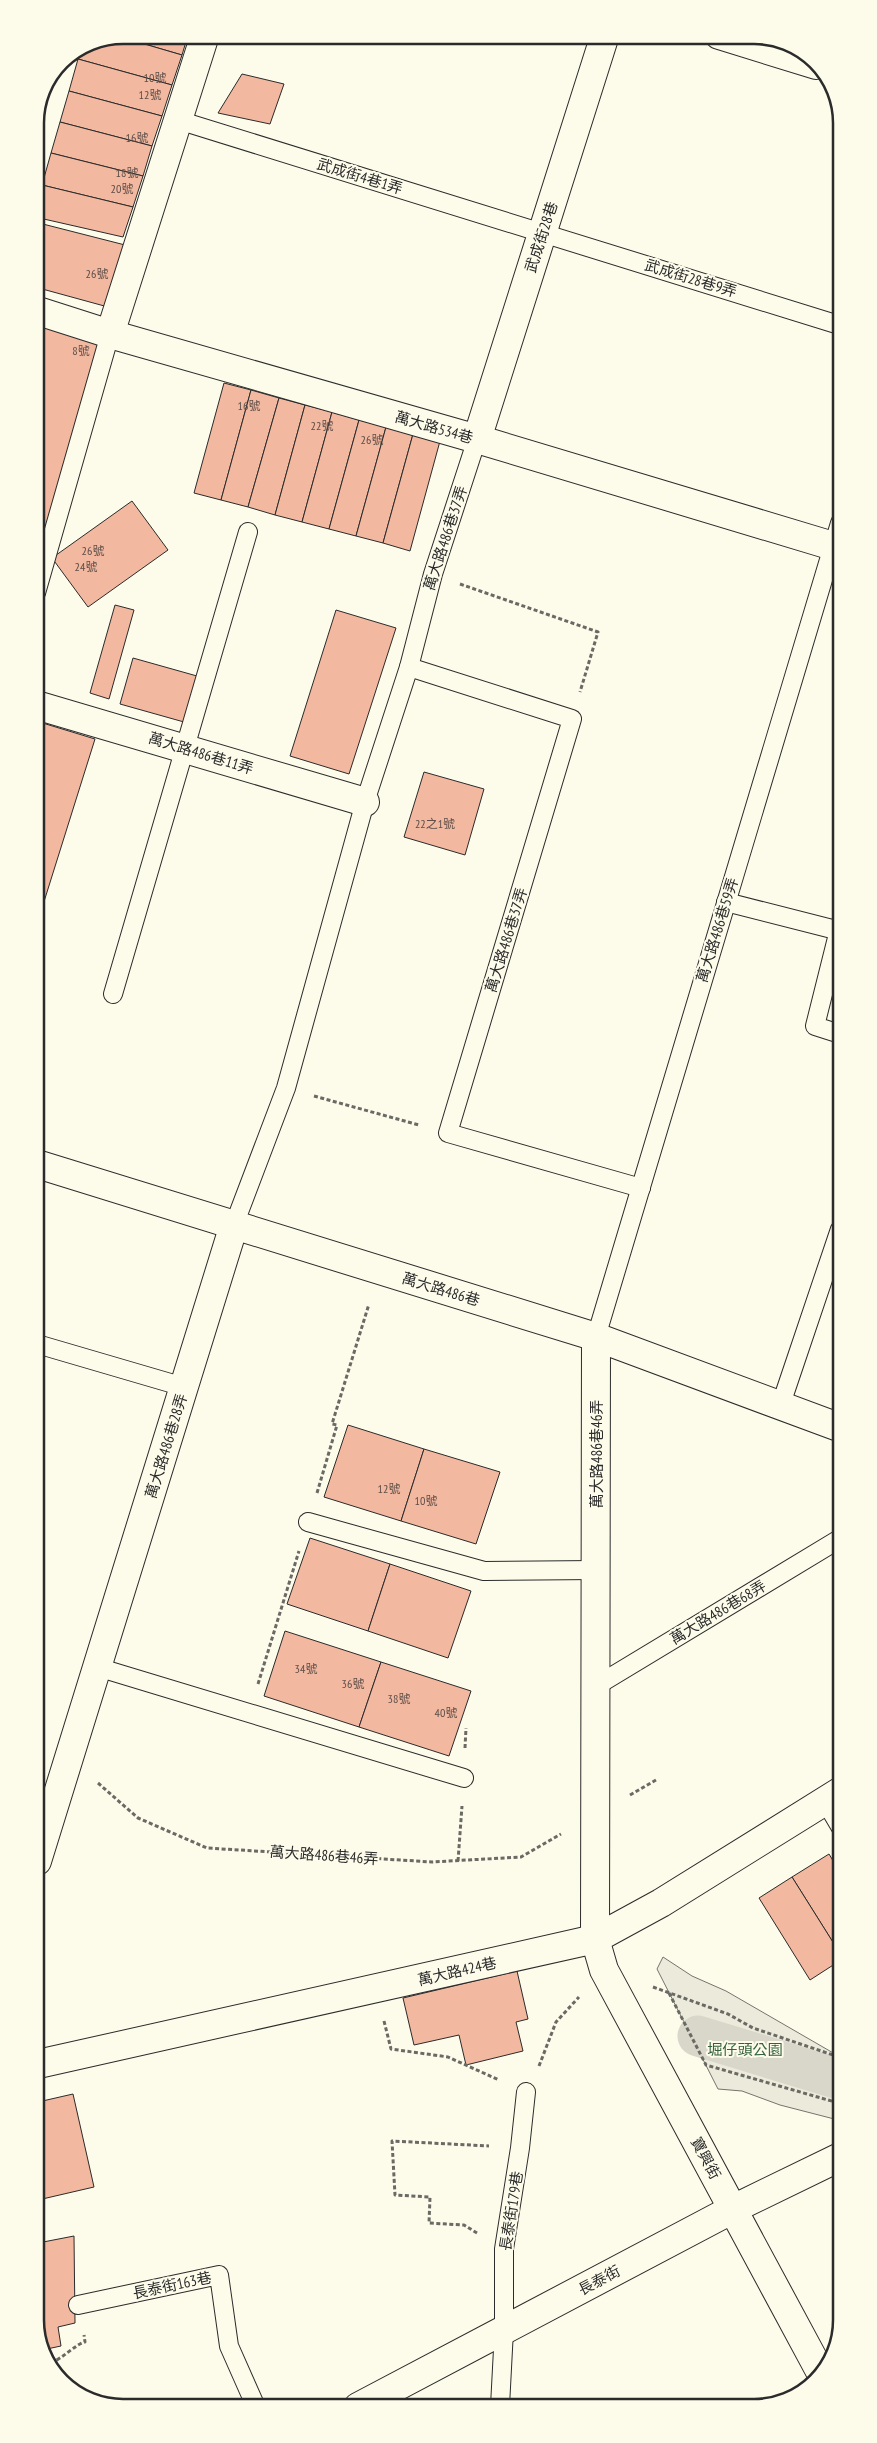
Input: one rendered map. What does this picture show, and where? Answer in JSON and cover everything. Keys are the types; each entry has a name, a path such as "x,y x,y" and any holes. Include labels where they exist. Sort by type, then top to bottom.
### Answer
{"street":[{"path":"110,334 201,44"},
{"name":"武成街28巷","path":"478,439 602,44"},
{"path":"748,44 803,61"},
{"name":"萬大路534巷","path":"44,313 110,334 478,439 833,533"},
{"name":"萬大路486巷11弄","path":"44,706 365,802"},
{"name":"萬大路486巷","path":"44,1166 596,1337 833,1425"},
{"name":"萬大路486巷28弄","path":"44,1841 234,1225"},
{"name":"萬大路486巷46弄","path":"595,1939 596,1337"},
{"name":"萬大路424巷","path":"44,2063 595,1939 661,1904 833,1796"},
{"name":"寶興街","path":"595,1939 604,1970 818,2367"},
{"name":"長泰街","path":"373,2399 733,2209 833,2160"}],"lane":[{"name":"武成街4巷1弄","path":"178,120 542,232"},
{"name":"武成街28巷9弄","path":"542,232 833,323"},
{"path":"44,548 110,334"},
{"name":"萬大路486巷37弄","path":"234,1225 286,1088 365,802 409,667 433,574 478,439"},
{"path":"113,994 248,532"},
{"name":"萬大路486巷59弄","path":"596,1337 833,544"},
{"path":"409,667 572,719"},
{"name":"萬大路486巷37弄","path":"448,1133 572,719"},
{"path":"726,902 833,929"},
{"path":"833,954 815,1026 833,1032"},
{"path":"448,1133 640,1188"},
{"path":"780,1406 833,1250"},
{"path":"44,1346 184,1387"},
{"path":"308,1522 484,1571 596,1570"},
{"name":"萬大路486巷68弄","path":"596,1686 833,1543"},
{"path":"97,1667 464,1778"},
{"name":"長泰街179巷","path":"500,2399 504,2330 504,2249 520,2148 526,2092"},
{"name":"長泰街163巷","path":"78,2305 219,2275 229,2346 252,2399"}],"path":[{"path":"433,574 598,632 572,719"},
{"path":"286,1088 448,1133"},
{"path":"249,1713 337,1425 332,1424 379,1270"},
{"name":"萬大路486巷46弄","path":"69,1759 138,1818 207,1848 432,1862 521,1857 595,1815"},
{"path":"377,1989 391,2049 448,2056 526,2092 544,2056 548,2038 556,2022 604,1970 728,2014 753,2028 833,2056"},
{"path":"669,1993 706,2065 833,2101"},
{"path":"504,2249 464,2225 430,2223 430,2197 395,2195 392,2141 520,2148"},
{"path":"55,2361 70,2353 78,2344 85,2342 78,2305"}],"green space":[{"name":"堀仔頭公園","path":"663,1957 692,1976 726,1991 833,2053 833,2119 780,2105 742,2091 718,2089 657,1969"}],"building":[{"path":"123,44 144,44 182,55 172,85 78,59 92,50 107,45"},
{"path":"144,44 185,44 182,55"},
{"path":"78,59 172,85 162,116 69,91"},
{"path":"242,74 284,84 270,124 218,113"},
{"path":"69,91 162,116 152,146 60,122"},
{"path":"60,122 152,146 143,176 51,153"},
{"path":"51,153 143,176 133,207 44,185 44,178"},
{"path":"44,185 133,207 123,237 44,219"},
{"path":"44,224 129,246 108,307 44,289"},
{"path":"44,323 110,334 50,547 44,551"},
{"path":"224,383 251,390 221,500 194,493"},
{"path":"251,390 279,398 248,507 221,500"},
{"path":"279,398 305,405 275,515 248,507"},
{"path":"305,405 332,412 302,522 275,515"},
{"path":"332,412 359,420 329,529 302,522"},
{"path":"359,420 386,427 356,536 329,529"},
{"path":"386,427 413,434 383,543 356,536"},
{"path":"413,434 440,441 410,551 383,543"},
{"path":"132,501 168,550 88,607 52,558"},
{"path":"115,605 134,610 109,699 90,693"},
{"path":"336,610 396,628 349,774 290,756"},
{"path":"133,658 197,676 184,722 120,704"},
{"path":"44,723 95,739 44,902"},
{"path":"424,772 484,789 465,855 404,837"},
{"path":"348,1425 424,1449 401,1521 324,1497"},
{"path":"424,1449 500,1472 476,1544 401,1521"},
{"path":"310,1538 390,1564 368,1631 287,1604"},
{"path":"390,1564 471,1591 448,1658 368,1631"},
{"path":"285,1631 381,1662 359,1727 264,1696"},
{"path":"381,1662 471,1691 449,1756 359,1727"},
{"path":"829,1854 833,1861 833,1942 792,1877"},
{"path":"792,1877 833,1942 833,1965 810,1980 759,1898"},
{"path":"517,1971 528,2019 516,2022 523,2051 466,2065 459,2035 414,2045 403,1998"},
{"path":"73,2094 94,2187 44,2199 44,2101"},
{"path":"74,2236 75,2323 58,2327 61,2346 49,2349 44,2331 44,2242"}],"waterway":[{"path":"698,2036 833,2077"}]}
